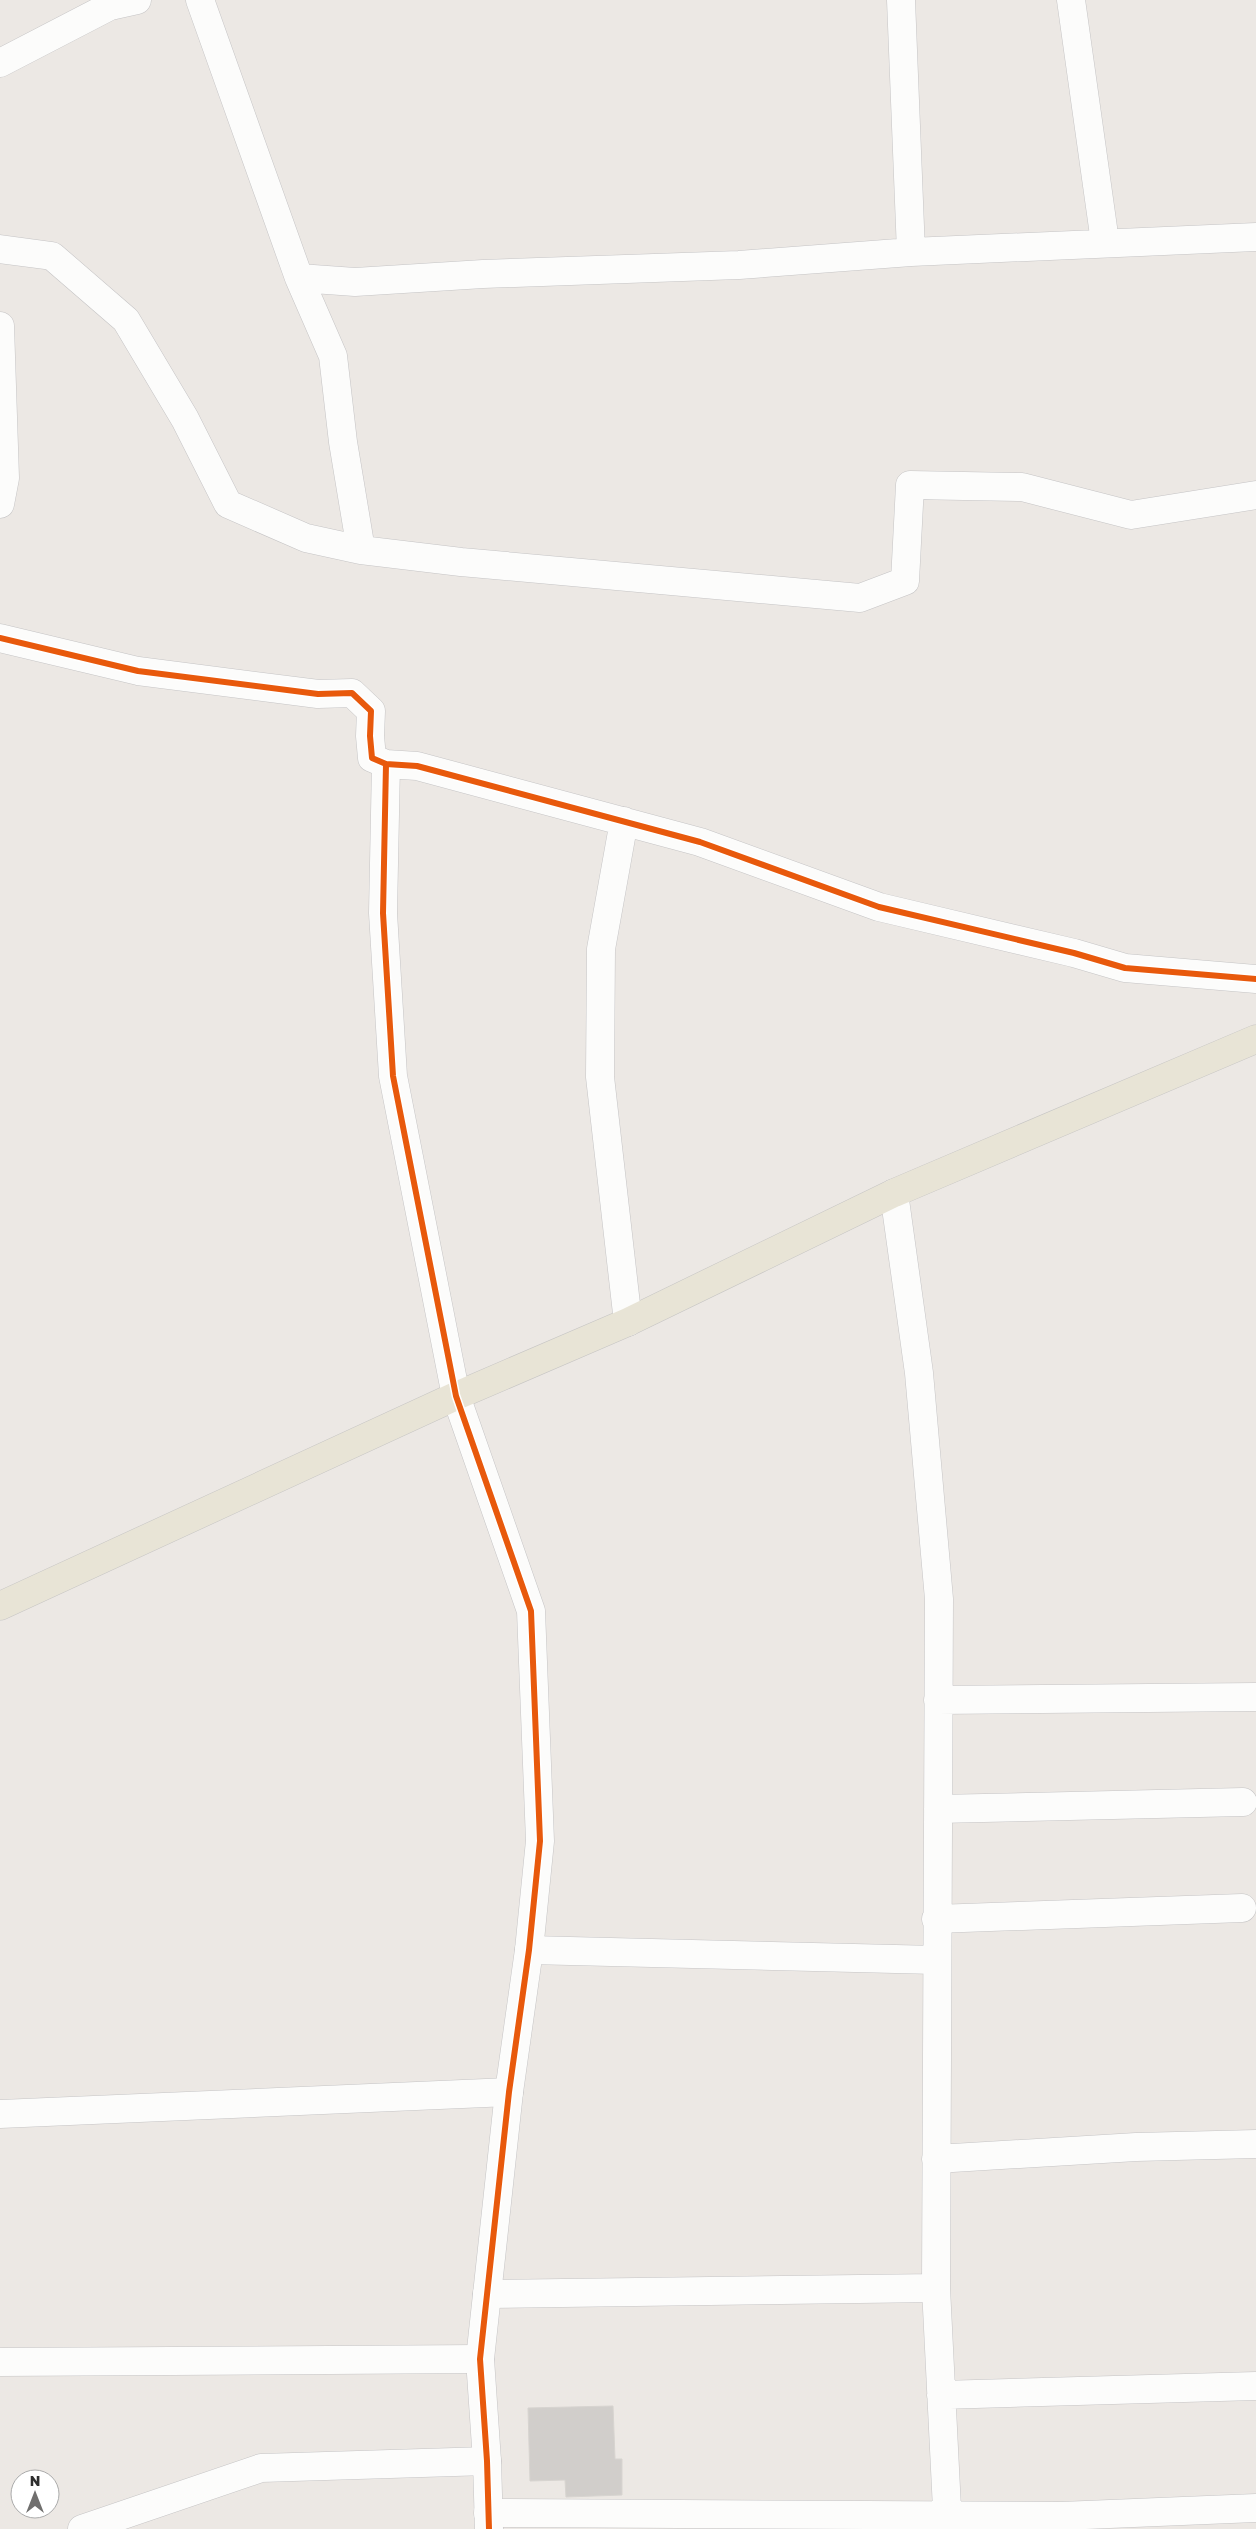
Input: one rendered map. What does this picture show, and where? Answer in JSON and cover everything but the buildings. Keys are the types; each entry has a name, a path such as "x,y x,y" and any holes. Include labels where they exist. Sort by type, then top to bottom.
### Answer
{"main road":[{"path":"0,1606 456,1396 628,1322 894,1193 1256,1039"}],"street":[{"path":"0,63 110,6 137,0"},
{"path":"200,0 299,278 333,356 343,442 361,550"},
{"path":"901,0 911,252"},
{"path":"1071,0 1105,242"},
{"path":"299,278 355,282 483,274 739,265 911,252 1105,242 1256,237"},
{"path":"0,249 52,256 126,320 185,419 228,504 306,538 361,550 461,562 860,598 905,581 910,485 1022,486 1131,515 1256,495"},
{"path":"0,326 6,478 0,504"},
{"path":"0,638 138,671 318,694 352,693 371,711 370,736 372,758 386,764 417,766 624,821 700,842 879,907 1074,953 1125,968 1256,979"},
{"path":"386,764 383,913 394,1076 456,1396 531,1611 540,1841 530,1950 509,2092 480,2359 487,2461 488,2521 947,2523 1256,2508"},
{"path":"624,821 601,949 600,1078 628,1322"},
{"path":"894,1193 920,1382 939,1599 936,1919 936,2288 947,2523"},
{"path":"938,1700 1255,1697"},
{"path":"938,1809 1243,1802"},
{"path":"936,1919 1242,1908"},
{"path":"530,1950 936,1960"},
{"path":"0,2114 509,2092"},
{"path":"936,2159 1136,2147 1256,2144"},
{"path":"487,2294 936,2288"},
{"path":"0,2362 480,2359"},
{"path":"941,2394 1256,2386"},
{"path":"82,2529 261,2468 487,2461"}],"cycle path":[{"path":"0,638 138,671 318,694 352,693 371,711 370,736 372,758 386,764 417,766 700,842 879,907 1074,953 1125,968 1256,979"},
{"path":"386,764 383,913 393,1076 456,1396 531,1611 540,1841 529,1950 509,2092 480,2359 487,2461 489,2529"}]}
